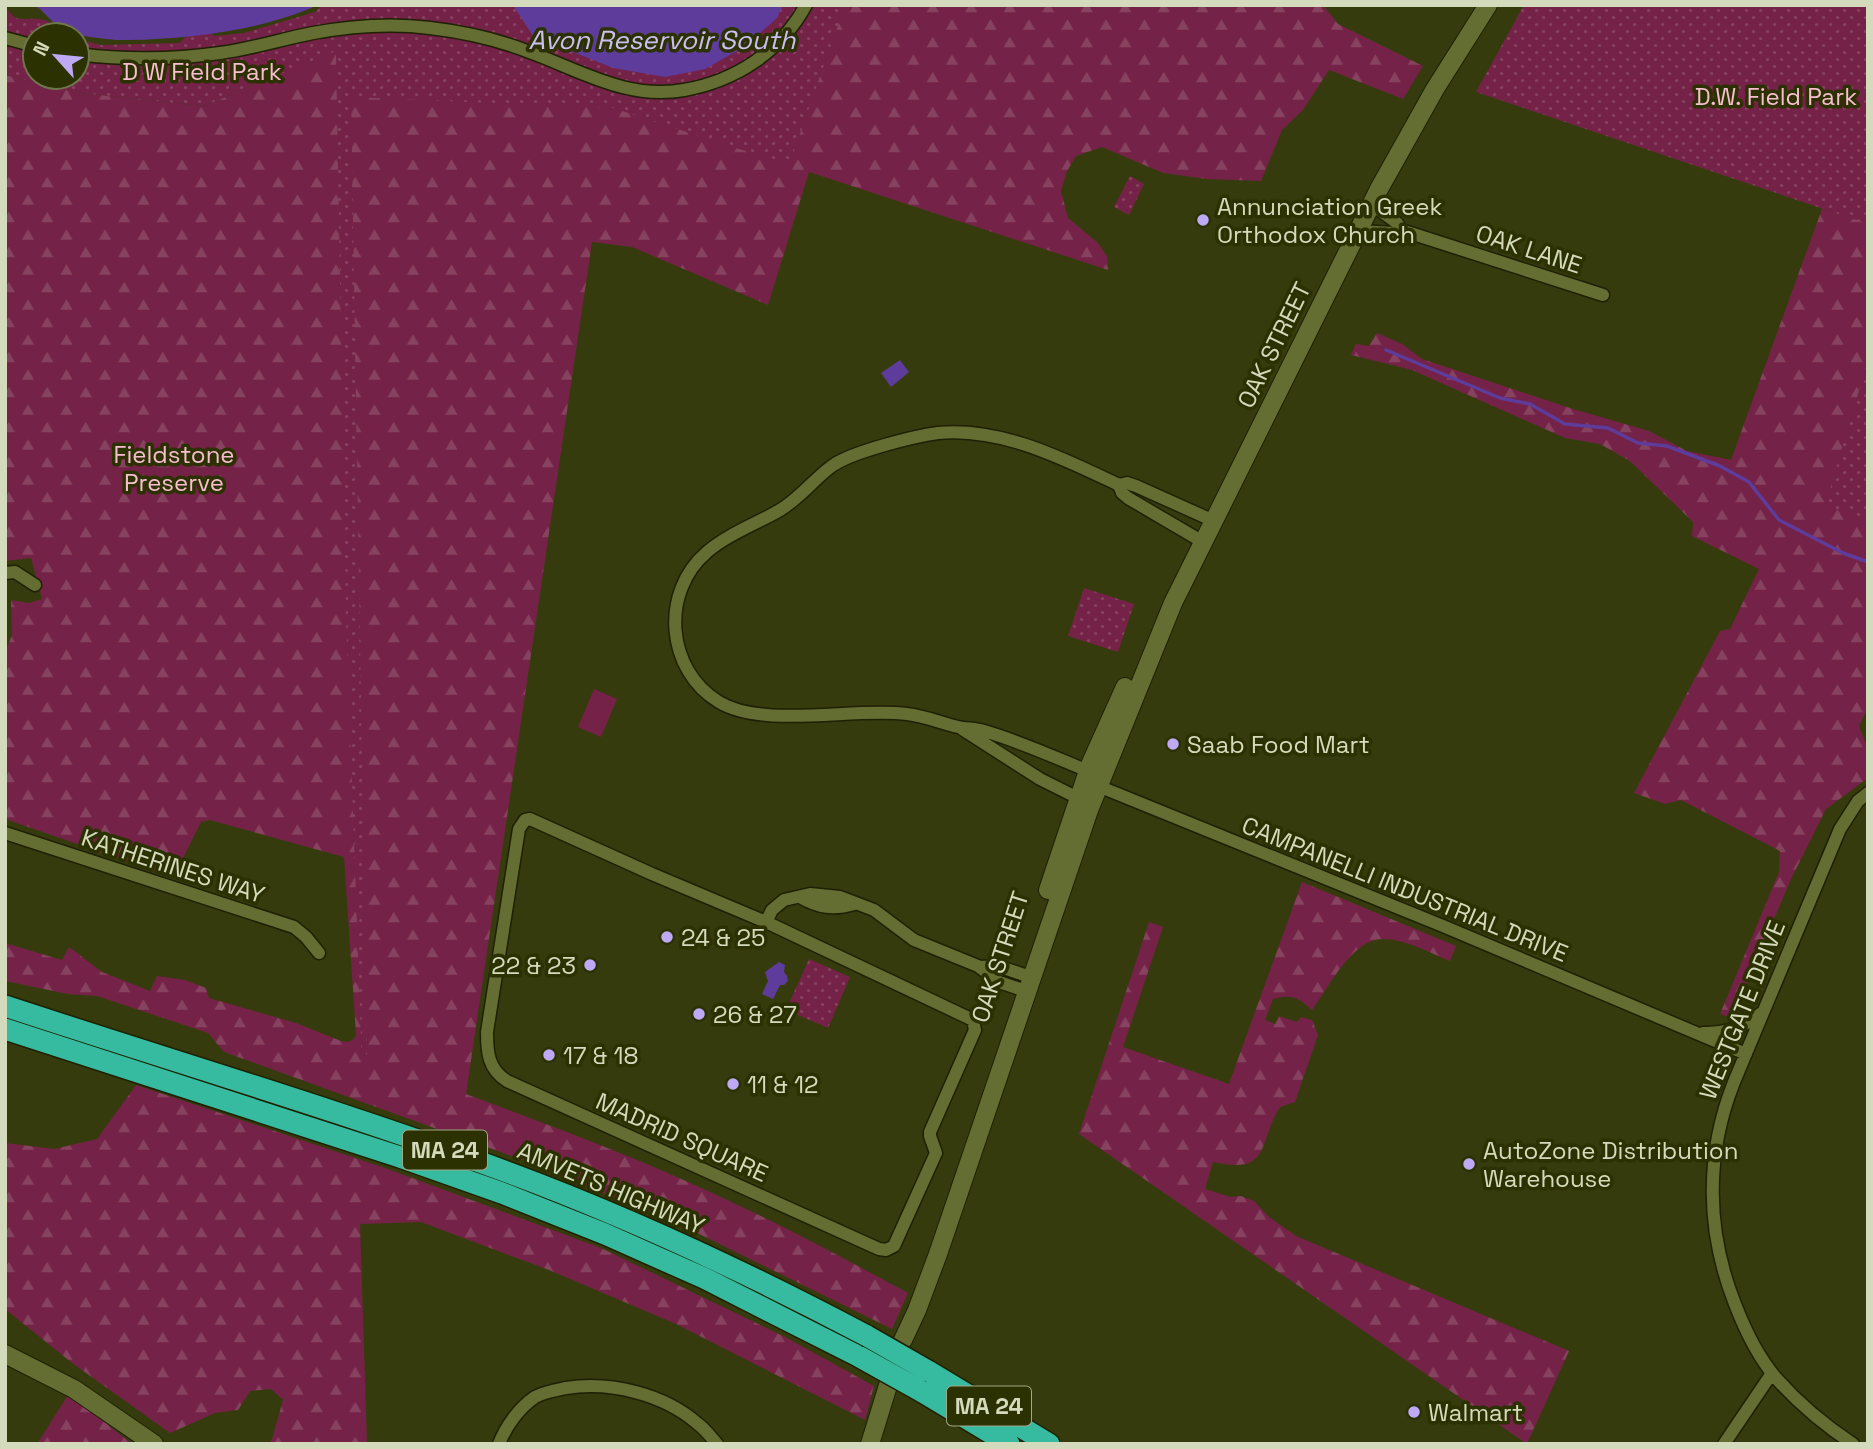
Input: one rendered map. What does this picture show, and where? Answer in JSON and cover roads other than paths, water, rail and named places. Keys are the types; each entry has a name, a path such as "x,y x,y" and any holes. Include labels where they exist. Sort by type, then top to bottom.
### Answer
{"highway":[{"name":"AMVETS HIGHWAY","path":"5,1006 370,1125 509,1173 613,1214 713,1258 867,1336 1049,1444"},
{"name":"AMVETS HIGHWAY","path":"5,1029 400,1157 502,1193 605,1234 704,1278 860,1357 1009,1444"}],"main road":[{"name":"OAK STREET","path":"1023,982 1093,778 1146,643 1173,603 1371,204 1435,89 1488,5"},
{"name":"OAK STREET","path":"870,1444 903,1340 938,1254 1078,798 1093,778"},
{"path":"5,1354 81,1394 154,1444"}],"street":[{"path":"91,55 134,59 197,56 350,28 415,26 508,44 614,86 646,92 668,92 716,82 757,61 782,39 806,5"},
{"name":"OAK LANE","path":"1371,204 1397,223 1401,230 1603,295"},
{"name":"OAK LANE","path":"1358,231 1395,233 1401,230"},
{"name":"CAMPANELLI INDUSTRIAL DRIVE","path":"1119,485 1031,447 979,435 931,435 854,456 834,465 788,505 706,552 694,566 679,598 673,620 675,639 688,671 698,684 719,702 731,707 793,716 889,712 983,730 1746,1055"},
{"path":"1203,542 1128,498 1119,485 1136,486 1214,521"},
{"path":"5,573 15,572 35,585"},
{"path":"959,727 1040,779 1078,798"},
{"name":"WESTGATE DRIVE","path":"1853,1444 1821,1422 1772,1373 1750,1338 1729,1290 1715,1242 1712,1179 1726,1101 1840,829 1858,801 1868,793"},
{"name":"MADRID SQUARE","path":"525,820 536,820 652,874 766,922 967,1016 976,1024 930,1132 936,1147 934,1159 897,1241 890,1249 879,1248 507,1081 496,1072 487,1053 487,1032 519,829 525,820"},
{"name":"KATHERINES WAY","path":"5,833 293,927 306,936 319,953"},
{"path":"766,922 778,904 792,897 821,894 840,897 874,910 914,940 978,967 998,967 1023,982"},
{"name":"CAMPANELLI INDUSTRIAL DRIVE","path":"1696,1033 1727,1031 1754,1020 1764,1012"},
{"path":"1724,1444 1772,1373"},
{"path":"499,1444 512,1419 536,1397 555,1390 586,1385 616,1387 656,1398 698,1423 717,1444"}],"water":[{"path":"30,5 318,5 274,21 226,32 177,38 121,40 91,37 91,21 52,21 39,8"},
{"name":"Avon Reservoir South","path":"513,5 783,5 777,18 744,47 705,69 665,77 613,68 533,36"},
{"path":"900,360 909,372 891,387 881,373"},
{"path":"779,962 785,965 784,972 788,981 780,985 773,999 762,994 768,981 765,972"}],"waterway":[{"path":"1386,350 1500,398 1530,404 1565,424 1608,428 1638,443 1667,446 1720,466 1749,482 1779,520 1843,553 1868,562"}],"place":[{"name":"Annunciation Greek Orthodox Church","path":"1203,220"},
{"name":"Saab Food Mart","path":"1173,744"},
{"name":"24 & 25","path":"667,937"},
{"name":"22 & 23","path":"590,965"},
{"name":"26 & 27","path":"699,1014"},
{"name":"17 & 18","path":"549,1055"},
{"name":"11 & 12","path":"733,1084"},
{"name":"AutoZone Distribution Warehouse","path":"1469,1164"},
{"name":"Walmart","path":"1414,1412"}],"park label":[{"name":"D W Field Park","path":"202,71"},
{"name":"D.W. Field Park","path":"1776,96"},
{"name":"Fieldstone Preserve","path":"174,468"}]}
